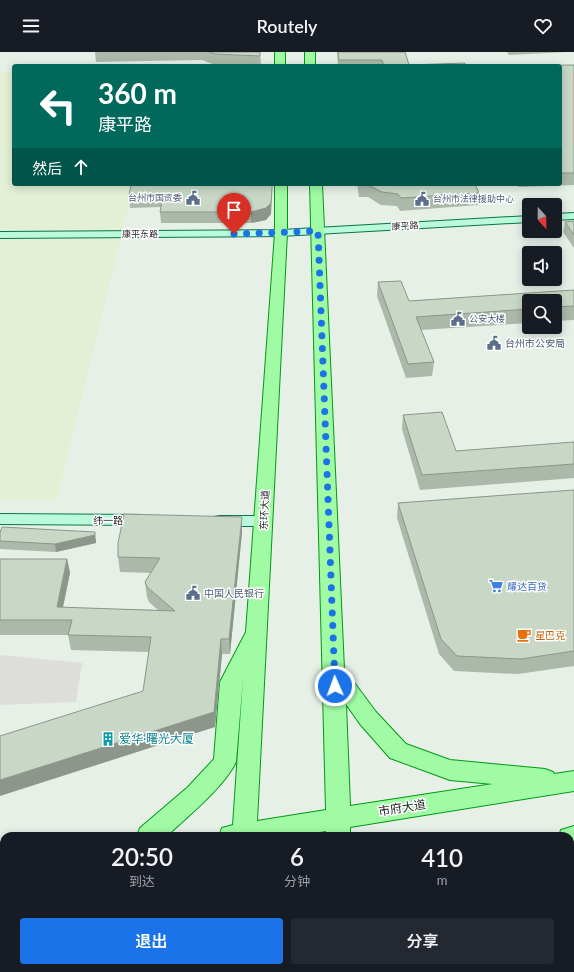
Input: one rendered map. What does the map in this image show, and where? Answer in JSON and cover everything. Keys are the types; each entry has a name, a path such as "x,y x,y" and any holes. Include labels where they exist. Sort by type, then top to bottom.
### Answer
{"main road":[{"path":"280,52 280,64"},
{"path":"310,52 310,64"},
{"name":"东环大道","path":"240,832 256,632 281,234 280,186"},
{"path":"316,186 338,778 338,827"},
{"path":"155,832 196,794 224,762 230,682 256,632"},
{"path":"334,670 368,718 398,751 450,770 574,781"},
{"name":"市府大道","path":"277,832 338,827 574,781"}],"street":[{"path":"562,217 574,216"},
{"name":"康平路","path":"281,234 522,219"},
{"name":"康平东路","path":"0,235 281,234"},
{"name":"纬一路","path":"0,519 160,520"},
{"path":"207,521 263,521"}],"shaded area":[{"path":"0,72 12,72 12,186 134,186 57,500 0,500"},
{"path":"0,655 82,663 76,702 0,705"}],"building":[{"path":"209,52 260,52 260,56 215,54"},
{"path":"338,52 405,52 409,64 383,64 382,60 339,60"},
{"path":"465,63 465,64 437,64"},
{"path":"562,65 574,65 574,173 562,173"},
{"path":"131,186 272,186 271,203 266,208 251,212 160,212 163,196 129,196"},
{"path":"370,186 476,186 479,193 401,198 398,194 382,192"},
{"path":"574,221 574,235 565,222"},
{"path":"401,281 409,301 574,290 574,306 562,307 562,294 522,294 522,309 416,317 434,362 408,364 378,282"},
{"path":"442,412 456,451 574,442 574,464 422,475 403,415"},
{"name":"耀达百货","path":"574,490 574,651 521,659 457,656 441,639 398,503"},
{"path":"124,514 242,517 229,639 221,639 214,712 0,780 0,736 143,691 151,637 68,635 72,620 0,620 0,559 67,559 57,607 175,611 147,587 145,582 160,558 118,557 118,543"},
{"path":"2,527 95,532 95,535 55,544 0,541"}],"place":[{"name":"台州市国资委","path":"193,198"},
{"name":"台州市法律援助中心","path":"422,199"},
{"name":"公安大楼","path":"458,319"},
{"name":"台州市公安局","path":"494,343"},
{"name":"耀达百货","path":"496,586"},
{"name":"中国人民银行","path":"193,593"},
{"name":"星巴克","path":"524,635"},
{"name":"爱华·曙光大厦","path":"108,739"}],"route":[{"path":"234,234 281,234 318,231 335,686"}]}
